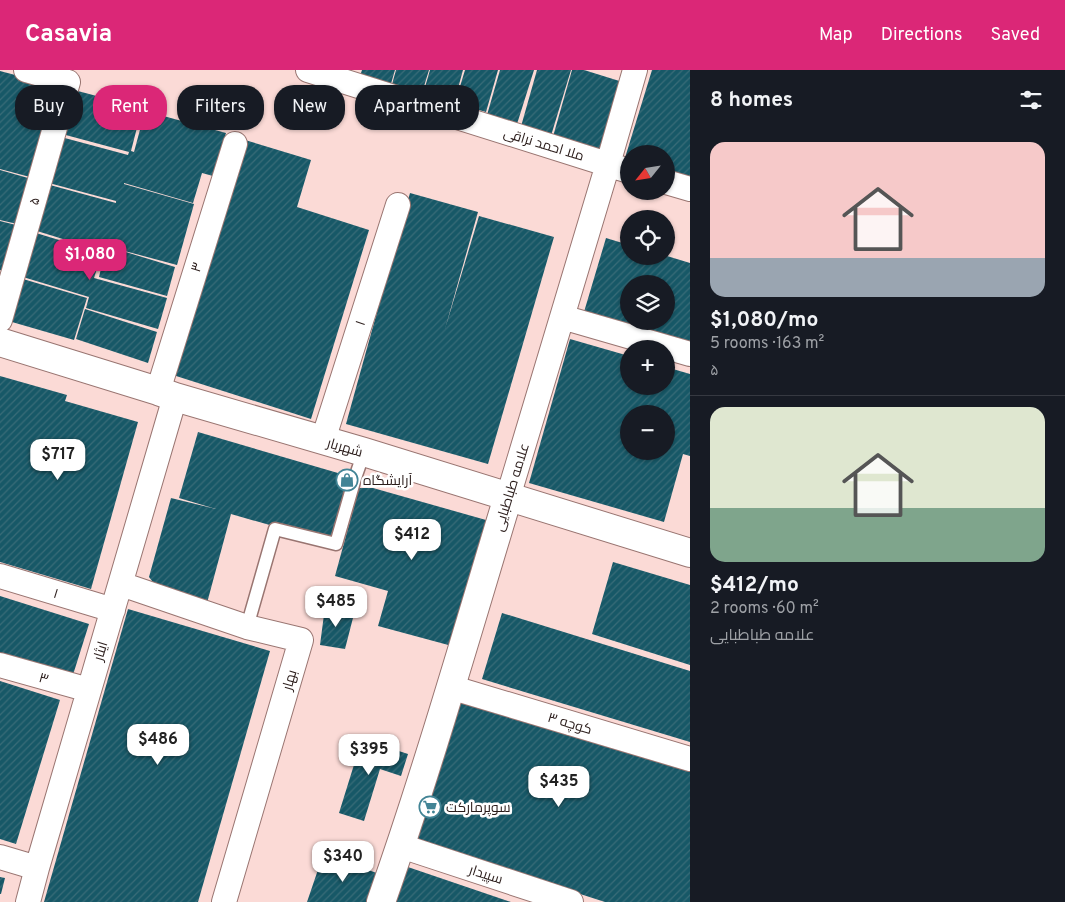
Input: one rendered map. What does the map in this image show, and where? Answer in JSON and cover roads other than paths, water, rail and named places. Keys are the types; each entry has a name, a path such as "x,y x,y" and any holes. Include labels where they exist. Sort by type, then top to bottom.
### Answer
{"main road":[{"name":"شهریار","path":"0,342 690,553"},
{"name":"علامه طباطبایی","path":"381,902 401,846 508,497"}],"street":[{"name":"۵","path":"0,320 68,82 26,70"},
{"name":"ملا احمد نراقی","path":"308,70 619,167"},
{"name":"علامه طباطبایی","path":"508,497 562,317 619,167 635,70"},
{"name":"۳","path":"167,394 234,144"},
{"path":"675,185 690,190"},
{"name":"۱","path":"323,440 398,205"},
{"path":"562,317 690,354"},
{"name":"ایثار","path":"28,902 88,690 121,584 167,394"},
{"name":"۱","path":"0,576 113,610"},
{"name":"بهار","path":"121,584 247,627 302,640 224,902"},
{"name":"۳","path":"0,665 88,690"},
{"name":"کوچه ۳","path":"450,687 690,759"},
{"name":"سپیدار","path":"401,846 571,902"},
{"path":"0,857 38,868"}],"lane":[{"path":"247,627 275,529 336,544 364,452"}],"place":[{"name":"آرایشگاه","path":"347,480"},
{"name":"سوپرمارکت","path":"430,807"}]}
